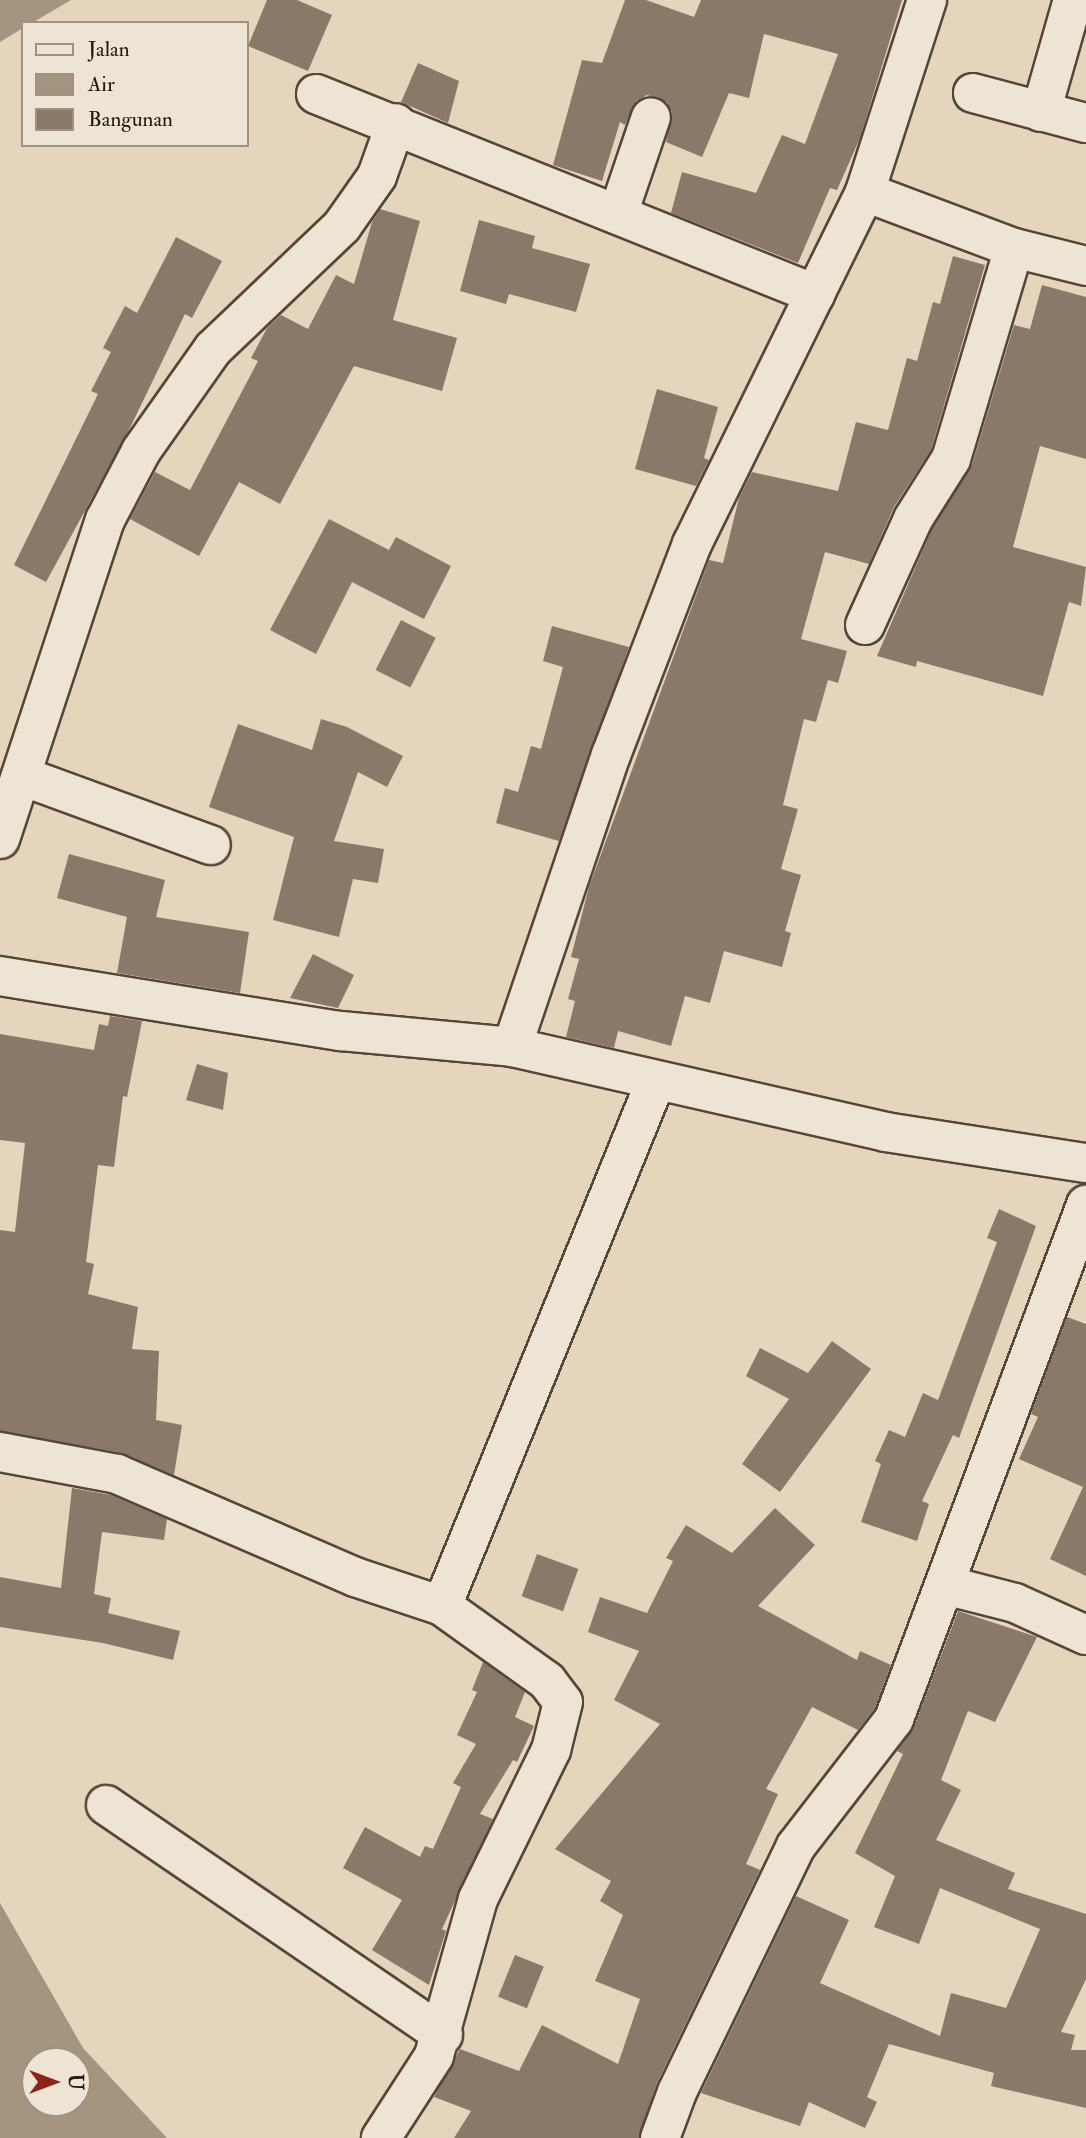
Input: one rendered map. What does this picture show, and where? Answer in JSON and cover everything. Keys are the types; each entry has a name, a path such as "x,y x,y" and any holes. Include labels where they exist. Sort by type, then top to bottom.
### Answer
{"street":[{"path":"512,1047 611,755 692,544 865,192 927,0"},
{"path":"1041,112 1073,0"},
{"path":"973,93 1086,123"},
{"path":"316,94 396,123 815,294"},
{"path":"618,214 651,117"},
{"path":"0,839 105,520 141,451 213,349 342,226 377,176 396,123"},
{"path":"865,192 1014,248 1086,267"},
{"path":"865,625 913,519 951,459 1014,248"},
{"path":"22,776 211,845"},
{"path":"0,976 341,1031 512,1047 655,1083 936,1142 1086,1163"},
{"path":"442,1606 655,1083"},
{"path":"660,2138 677,2092 796,1846 894,1719 1086,1205"},
{"path":"0,1452 117,1474 355,1577 442,1606 547,1681 563,1702 551,1750 478,1899 443,2035 381,2138"},
{"path":"945,1585 1015,1603 1086,1635"},
{"path":"106,1805 443,2035"}],"water":[{"path":"0,0 71,0 35,21 21,21 21,29 0,42"},
{"path":"0,1903 82,2047 21,2047 21,2117 91,2117 91,2057 167,2138 0,2138"}],"building":[{"path":"267,0 297,0 332,15 308,71 248,46"},
{"path":"625,0 646,0 694,17 701,0 902,0 860,138 837,190 830,188 798,263 671,213 682,172 756,193 782,135 805,144 838,54 764,34 749,98 729,93 702,157 666,142 672,112 667,102 647,95 636,101 625,125 620,122 602,181 553,165 582,60 602,63"},
{"path":"418,63 459,81 448,123 401,102"},
{"path":"380,209 420,221 393,320 457,338 442,391 354,366 280,504 239,482 199,556 130,519 155,472 190,490 258,361 251,358 267,328 281,315 308,329 336,275 354,284 372,222"},
{"path":"479,220 535,236 532,248 590,264 576,312 509,294 506,304 460,291"},
{"path":"176,237 222,261 192,318 185,314 129,430 46,582 14,565 98,394 91,391 111,352 103,348 125,306 137,313"},
{"path":"953,256 985,265 931,450 894,507 869,564 825,552 801,639 847,651 838,683 828,680 816,722 804,719 783,805 798,809 781,869 801,875 785,931 791,933 782,967 724,951 710,1003 685,996 671,1046 618,1031 614,1048 566,1037 575,1001 568,999 579,959 571,957 589,887 709,560 723,563 739,498 752,472 838,491 856,422 888,430 907,358 917,361 933,302 940,304"},
{"path":"1042,285 1086,297 1086,459 1040,446 1013,547 1086,567 1081,606 1069,602 1043,696 917,661 916,667 877,656 932,529 972,465 1014,325 1030,329"},
{"path":"657,389 718,407 704,458 709,460 696,486 635,469"},
{"path":"329,519 389,550 396,537 451,566 424,619 352,582 316,654 270,630"},
{"path":"401,620 436,638 410,688 376,670"},
{"path":"552,626 629,647 559,841 496,823 505,788 518,792 531,746 541,749 563,667 543,661"},
{"path":"321,719 347,727 403,756 387,787 358,772 334,841 384,849 378,883 353,879 339,937 273,920 294,837 209,807 238,724 312,750"},
{"path":"69,854 165,880 156,917 249,932 240,993 117,973 127,917 57,898"},
{"path":"313,954 354,975 338,1008 290,998"},
{"path":"110,1016 142,1021 127,1097 123,1096 114,1167 98,1165 86,1262 94,1264 88,1294 138,1307 132,1349 159,1351 156,1420 182,1425 174,1475 121,1453 0,1431 0,1230 15,1232 25,1143 0,1140 0,1034 94,1050 99,1024 108,1026"},
{"path":"197,1064 228,1073 223,1110 186,1100"},
{"path":"999,1209 1036,1226 959,1438 953,1435 922,1501 929,1504 917,1541 861,1522 881,1464 875,1461 889,1430 905,1437 923,1393 938,1400 997,1242 987,1238"},
{"path":"1067,1317 1086,1324 1086,1576 1050,1559 1083,1487 1019,1459 1038,1417 1031,1414"},
{"path":"832,1341 871,1369 780,1492 742,1464 789,1399 746,1376 760,1348 808,1373"},
{"path":"72,1488 111,1495 167,1519 164,1540 102,1532 94,1594 111,1598 108,1613 180,1631 173,1660 103,1643 0,1627 0,1577 61,1588"},
{"path":"775,1508 815,1545 758,1606 857,1660 860,1651 891,1665 875,1708 858,1730 812,1707 766,1789 778,1794 746,1864 760,1870 657,2083 639,2138 454,2138 471,2111 434,2097 460,2049 519,2071 542,2025 618,2064 640,1999 595,1981 623,1915 600,1901 611,1881 555,1849 660,1724 614,1700 639,1651 588,1632 600,1597 647,1613 673,1561 666,1558 686,1525 732,1553"},
{"path":"537,1554 578,1569 563,1611 522,1596"},
{"path":"958,1611 1037,1637 995,1722 968,1711 941,1780 961,1790 936,1840 1015,1873 1008,1889 1086,1914 1086,1979 1061,2032 1075,2035 1071,2050 1086,2050 1086,2108 991,2086 994,2073 889,2044 867,2097 877,2102 865,2128 809,2102 800,2126 701,2093 796,1896 849,1920 820,1983 940,2036 951,1993 1006,2008 1040,1929 940,1888 919,1944 874,1927 895,1876 855,1853 903,1754 897,1751 914,1727"},
{"path":"483,1662 525,1692 515,1717 534,1726 517,1762 513,1760 480,1814 493,1819 442,1929 446,1931 429,1985 372,1950 402,1900 343,1868 365,1827 420,1857 425,1846 433,1849 461,1787 453,1783 476,1744 457,1735 477,1692 472,1690"},
{"path":"515,1955 544,1967 527,2008 498,1997"}]}
